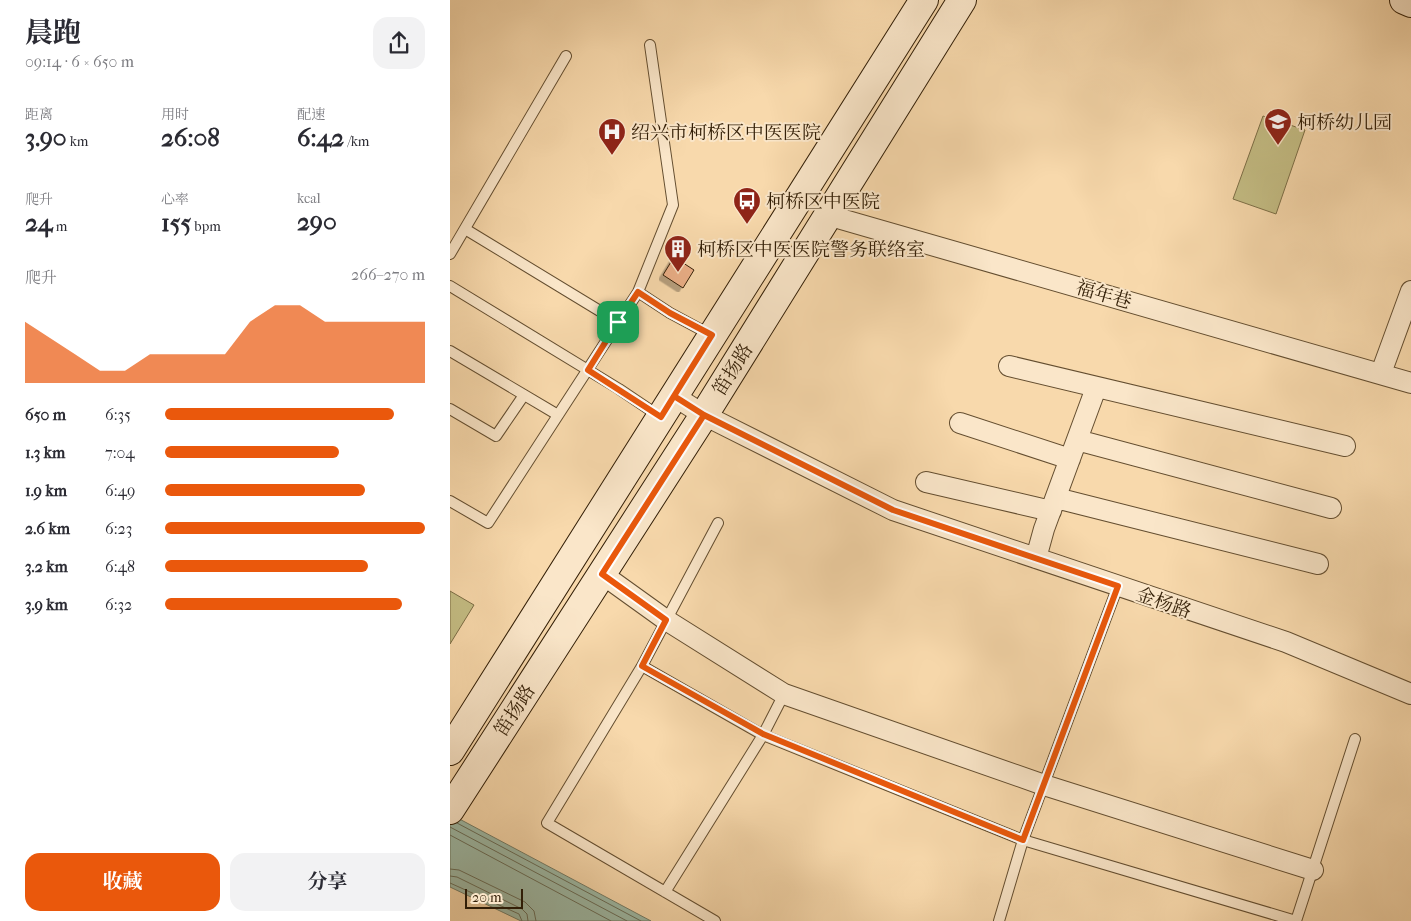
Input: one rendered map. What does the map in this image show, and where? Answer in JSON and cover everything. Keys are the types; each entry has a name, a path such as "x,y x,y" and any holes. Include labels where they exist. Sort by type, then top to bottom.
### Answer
{"street":[{"name":"笛扬路","path":"450,751 924,0"},
{"name":"笛扬路","path":"454,804 704,415 962,0"},
{"path":"1404,0 1411,3"},
{"name":"福年巷","path":"827,216 1411,382"},
{"path":"1381,373 1411,291"},
{"path":"1009,366 1345,446"},
{"path":"1036,558 1053,505 1096,388"},
{"name":"金杨路","path":"667,406 704,415 893,510 1286,642 1411,694"},
{"path":"960,423 1331,508"},
{"path":"926,482 1053,505 1318,564"},
{"path":"602,574 666,620 784,694 1044,785 1312,870"}],"lane":[{"path":"450,501 488,523 638,292 673,205 650,45"},
{"path":"450,254 566,56"},
{"path":"466,229 618,322"},
{"path":"450,286 588,370 667,406"},
{"path":"638,292 670,313 712,335"},
{"path":"450,351 558,415"},
{"path":"450,409 496,436 524,395"},
{"path":"715,921 547,824 642,666 718,523"},
{"path":"999,921 1023,840 1118,586"},
{"path":"642,666 763,734 1023,840 1296,921 1355,739"},
{"path":"665,892 763,734 784,694"}],"shaded area":[{"path":"1263,116 1305,130 1276,214 1233,199"},
{"path":"450,591 474,605 450,644"}],"water":[{"path":"450,814 651,921 521,921 450,887"}],"building":[{"name":"柯桥区中医医院警务联络室","path":"674,257 694,270 683,288 663,275"}],"place":[{"name":"柯桥幼儿园","path":"1278,146"},
{"name":"绍兴市柯桥区中医医院","path":"612,156"},
{"name":"柯桥区中医院","path":"747,225"},
{"name":"柯桥区中医医院警务联络室","path":"678,273"}],"route":[{"path":"618,322 588,370 661,417 674,396 704,415 602,574 666,620 642,666 763,734 1023,840 1118,586 893,510 704,415 674,396 712,335 670,313 638,292 618,322"}]}
